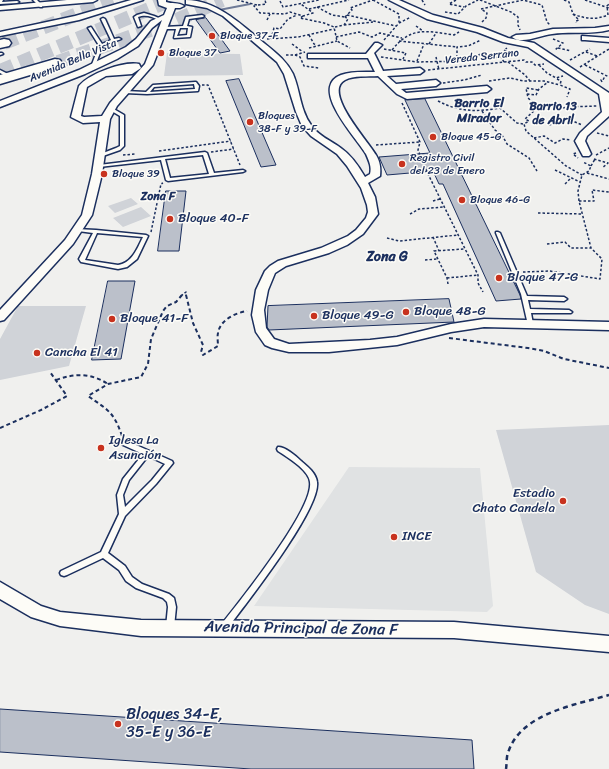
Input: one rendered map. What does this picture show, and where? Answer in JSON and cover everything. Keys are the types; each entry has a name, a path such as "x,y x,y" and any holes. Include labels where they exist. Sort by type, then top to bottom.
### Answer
{"highway":[{"path":"4,76 55,63"}],"street":[{"path":"0,8 17,3 41,6 93,0"},
{"path":"1,46 71,20 139,0"},
{"path":"162,0 164,4 172,6 183,5 190,1 222,12 256,40 285,67 300,111 307,126 348,159 363,182 373,212 363,229 350,240 274,267 268,276 260,295 258,310 258,321 266,339 278,347 332,347 380,343 469,324 609,326"},
{"path":"394,0 424,14 491,34 526,40 565,37 609,40"},
{"path":"0,317 69,242 90,209 105,119 111,109 149,65 164,28 163,17 172,6"},
{"name":"Avenida Bella Vista","path":"0,104 93,67 135,45 141,39 146,28 163,17"},
{"path":"526,40 556,31 597,31 609,28"},
{"path":"526,40 571,71 605,98 606,112 604,116 580,141 589,155"},
{"path":"307,54 374,50 379,73 402,95 486,89"},
{"path":"363,182 375,176 376,169 369,152 346,121 333,89 340,79 345,76 420,71"},
{"path":"105,74 82,88 76,117 83,120 105,119"},
{"path":"394,87 436,83"},
{"path":"82,88 95,90"},
{"name":"Avenida Principal de Zona F","path":"0,589 10,597 37,612 60,619 141,628 454,630 609,644"}],"lane":[{"path":"1,0 0,3 17,3"},
{"path":"35,0 41,6"},
{"path":"139,26 136,18 139,16 148,14 163,17"},
{"path":"185,26 187,18 202,16"},
{"path":"103,19 113,40"},
{"path":"164,28 178,28 185,26 191,28 188,37 176,37 178,28"},
{"path":"90,28 101,46"},
{"path":"93,67 101,46 113,40 119,39"},
{"path":"125,92 147,93 197,90 197,86 195,83 155,85 152,86 147,93"},
{"path":"99,160 122,146 122,115 111,109"},
{"path":"99,160 163,158 205,153 212,175"},
{"path":"163,158 168,180 243,171"},
{"path":"78,230 96,231 146,236 135,258 125,266 118,267 83,262 82,259 96,231"},
{"path":"498,233 525,298 530,324"},
{"path":"525,298 564,299"},
{"path":"527,311 569,312"},
{"path":"64,573 104,554 122,514 154,482 170,463 125,443"},
{"path":"223,628 289,538 314,489 312,477 308,471 280,449"},
{"path":"122,514 120,495 126,479 147,453"},
{"path":"104,554 122,568 129,579 139,586 166,596 171,600 172,607 170,628"}],"path":[{"path":"237,0 257,5 266,4 265,0"},
{"path":"280,1 283,7 319,0"},
{"path":"308,10 348,0"},
{"path":"346,16 352,10 350,8 373,0 399,14 399,22"},
{"path":"456,0 449,4 464,7"},
{"path":"479,0 511,12 518,17 520,30 526,40 504,50 509,53 500,57 491,58 482,54 467,61 457,62 417,62 374,50 389,36 399,22 405,18 424,14 433,10 458,14 464,7 479,0"},
{"path":"392,50 402,38 410,34 429,30 436,33 454,35 468,27 478,26 486,18 487,13 481,9 524,0 542,5 547,22 556,31"},
{"path":"564,0 570,2 573,14 579,20 575,25 570,26 572,31"},
{"path":"585,0 609,8"},
{"path":"257,5 254,6 258,11 270,14 285,14 287,12 292,12 303,16 313,13 301,4"},
{"path":"573,14 595,20 608,15 609,8 607,6 609,4"},
{"path":"317,7 332,15 346,16 396,26"},
{"path":"267,20 270,14"},
{"path":"271,39 274,28 280,29 288,19 298,14"},
{"path":"303,16 300,18 324,23 334,28 337,41 353,50 392,50 406,52 403,59"},
{"path":"344,25 348,19 346,16"},
{"path":"256,40 288,39 294,36 298,37 308,35 344,25 374,21"},
{"path":"416,26 423,32"},
{"path":"336,36 349,35 359,32 372,37 380,33 402,38"},
{"path":"428,44 436,33"},
{"path":"399,41 457,47 468,46 491,34"},
{"path":"308,35 314,44 317,45"},
{"path":"548,56 551,55 563,43 550,38"},
{"path":"307,54 305,52 307,48 337,41"},
{"path":"292,44 307,54"},
{"path":"417,62 424,44"},
{"path":"457,47 457,62"},
{"path":"558,48 571,52"},
{"path":"558,62 569,61 590,49"},
{"path":"556,78 585,65 590,59 608,50"},
{"path":"586,52 597,56"},
{"path":"273,55 307,54"},
{"name":"Vereda Serrano","path":"420,71 524,60 526,62 532,62 535,65 539,65 547,64 539,57 548,56"},
{"path":"436,57 439,70"},
{"path":"500,57 504,62"},
{"path":"508,62 514,68 527,76 530,81"},
{"path":"539,65 547,73 561,81 560,85"},
{"path":"585,65 609,77"},
{"path":"436,83 464,80 482,75"},
{"path":"486,89 482,82 510,78 548,82 560,85 570,89 567,97"},
{"path":"527,94 536,95 538,90 548,82"},
{"path":"197,86 208,85 243,171"},
{"path":"524,124 528,121 525,118 535,110 530,106 535,104 528,98 526,88 538,90"},
{"path":"430,94 452,109 482,111 500,108 518,123 524,124"},
{"path":"402,95 400,100 420,142 418,150 440,199 478,275 478,283 483,292"},
{"path":"558,110 605,98"},
{"path":"482,111 488,117 495,130 502,135 507,144 532,161 538,171"},
{"path":"549,125 568,119 591,129"},
{"path":"524,124 526,131 566,166 582,175"},
{"path":"534,138 544,136 555,143 563,139 580,141"},
{"path":"155,152 231,141"},
{"path":"369,152 375,149 374,145 420,142"},
{"path":"589,155 609,148"},
{"path":"205,153 234,149"},
{"path":"591,166 572,154 582,151 595,159 608,164 602,168"},
{"path":"99,160 137,154"},
{"path":"515,272 550,271 600,279 602,259 591,248 579,201 578,191 582,175 589,171 595,159"},
{"path":"555,170 580,182"},
{"path":"586,173 609,179"},
{"path":"565,184 571,178"},
{"path":"146,236 151,233 161,184 168,180"},
{"path":"579,201 594,201 592,190 609,192"},
{"path":"433,201 440,199"},
{"path":"410,214 419,210 444,207"},
{"path":"538,213 583,214"},
{"path":"388,238 399,241 458,235"},
{"path":"433,237 439,250"},
{"path":"547,244 564,242 571,248 591,248"},
{"path":"448,284 447,278 434,251 464,248"},
{"path":"425,260 437,259"},
{"path":"447,278 478,275"},
{"path":"125,443 117,421 111,413 88,396 108,384 141,377 148,364 151,339 163,310 167,306 176,302 185,292 187,294 186,299 192,323 203,345 200,352 203,355 218,346 218,331 227,320 243,312 258,310"},
{"path":"443,337 528,348 544,351 564,359 609,368"},
{"path":"0,428 41,410 67,396 50,372"},
{"path":"56,380 68,375 79,373 101,379 108,384"},
{"path":"506,769 508,749 516,736 532,722 548,714 609,695"}],"shaded area":[{"path":"167,53 240,54 243,75 164,76"},
{"path":"131,198 138,204 115,213 108,206"},
{"path":"141,207 151,216 123,227 113,218"},
{"name":"Cancha El 41","path":"18,306 86,306 69,366 0,380 0,339"},
{"name":"Estadio Chato Candela","path":"609,425 609,614 585,605 536,572 496,430"},
{"name":"INCE","path":"349,467 480,468 493,606 487,612 254,606"}],"building":[{"name":"Bloque 37-F","path":"206,18 230,51 220,53 196,20"},
{"name":"Bloques 38-F y 39-F","path":"239,79 276,165 261,167 226,81"},
{"path":"425,99 521,299 496,301 443,184 439,184 433,171 387,175 379,157 430,153 405,100"},
{"name":"Bloque 40-F","path":"166,191 186,191 179,251 158,251"},
{"name":"Bloque 41-F","path":"108,281 135,281 121,359 92,360"},
{"path":"449,299 454,322 269,330 267,327 268,306"},
{"name":"Bloques 34-E, 35-E y 36-E","path":"0,709 472,740 474,769 251,769 0,752"}],"waterway":[{"path":"219,10 250,4"}],"tunnel":[{"path":"4,43 113,0"},
{"path":"0,71 171,0"},
{"path":"58,62 170,23 222,0"}],"place":[{"name":"Bloque 37-F","path":"212,36"},
{"name":"Bloque 37","path":"161,53"},
{"name":"Bloques 38-F y 39-F","path":"250,122"},
{"name":"Bloque 45-G","path":"433,137"},
{"name":"Registro Civil del 23 de Enero","path":"402,164"},
{"name":"Bloque 39","path":"104,174"},
{"name":"Bloque 46-G","path":"462,200"},
{"name":"Bloque 40-F","path":"170,219"},
{"name":"Bloque 47-G","path":"499,278"},
{"name":"Bloque 48-G","path":"406,312"},
{"name":"Bloque 49-G","path":"314,316"},
{"name":"Bloque 41-F","path":"112,319"},
{"name":"Cancha El 41","path":"37,353"},
{"name":"Iglesa La Asunción","path":"101,448"},
{"name":"Estadio Chato Candela","path":"563,501"},
{"name":"INCE","path":"394,537"},
{"name":"Bloques 34-E, 35-E y 36-E","path":"118,724"}],"district":[{"name":"Barrio El Mirador","path":"479,112"},
{"name":"Barrio 13 de Abril","path":"553,114"},
{"name":"Zona F","path":"158,197"},
{"name":"Zona G","path":"387,257"}]}
